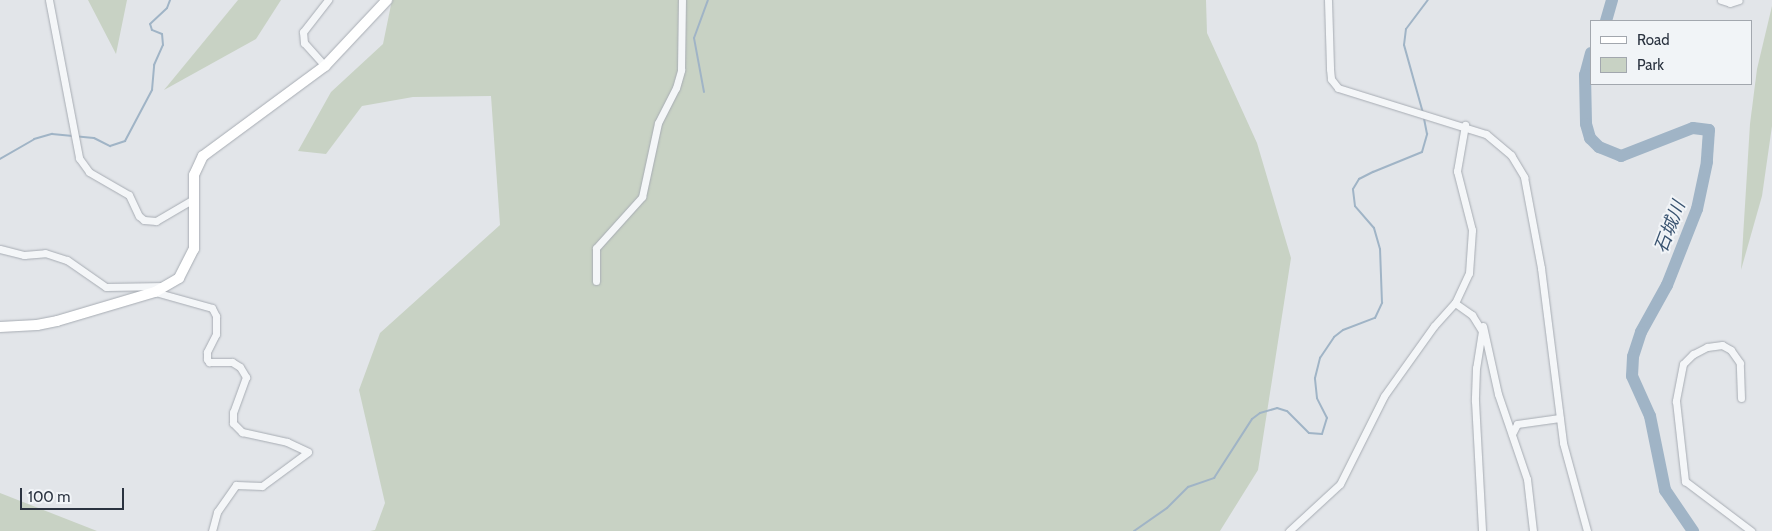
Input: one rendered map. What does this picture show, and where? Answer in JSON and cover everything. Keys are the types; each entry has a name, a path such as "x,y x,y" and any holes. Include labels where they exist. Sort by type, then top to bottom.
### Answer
{"street":[{"path":"49,0 79,158 90,172 129,194 139,216 144,220 156,221 192,200"},
{"path":"325,66 304,43 303,32 328,0"},
{"path":"0,326 51,322 154,292 168,286 179,278 194,249 192,200 194,174 203,156 325,66 387,0"},
{"path":"596,280 596,248 642,197 658,123 676,88 681,70 682,0"},
{"path":"1328,0 1331,79 1338,88 1356,96 1465,125 1486,134 1511,155 1524,177 1541,268 1560,418 1587,531"},
{"path":"1721,0 1730,3 1739,0"},
{"path":"1289,531 1340,484 1384,396 1434,326 1455,304 1469,273 1472,253 1472,230 1457,171 1465,125"},
{"path":"0,249 24,255 45,253 67,260 106,287 168,286"},
{"path":"154,292 212,308 216,316 216,334 206,352 207,359 209,362 232,362 240,367 246,378 232,412 233,423 242,432 286,442 308,452 262,486 236,485 217,512 212,531"},
{"path":"1455,304 1486,329 1493,371 1527,479 1534,531"},
{"path":"1479,322 1482,331 1476,368 1476,438 1482,531"},
{"path":"1741,398 1740,364 1731,350 1722,345 1708,347 1693,354 1683,364 1676,401 1685,481 1751,531"},
{"path":"1512,435 1517,424 1560,418"}],"green space":[{"path":"88,0 127,0 116,54"},
{"path":"238,0 281,0 256,39 164,90"},
{"path":"392,0 1206,0 1207,33 1257,143 1291,258 1258,470 1220,531 370,531 375,530 385,503 359,390 380,333 500,225 491,96 413,97 362,106 326,154 298,151 331,92 383,44"},
{"path":"1772,6 1772,126 1762,196 1741,270 1750,124 1757,69"},
{"path":"0,493 97,531 0,531"}],"waterway":[{"path":"0,159 34,139 52,134 94,138 110,146 125,141 152,90 154,65 163,45 162,34 152,30 150,24 167,8 170,0"},
{"path":"704,92 694,38 708,0"},
{"path":"1423,113 1404,45 1406,29 1428,0"},
{"name":"石城川","path":"1606,20 1612,0"},
{"name":"石城川","path":"1590,57 1585,75 1586,124 1590,138 1599,147 1621,156 1693,128 1709,130 1707,162 1697,209 1667,285 1641,332 1633,357 1632,376 1650,416 1665,490 1693,531"},
{"path":"1134,531 1167,508 1188,487 1214,478 1252,419 1260,413 1277,408 1287,411 1309,433 1322,434 1327,418 1317,398 1315,378 1320,358 1334,337 1343,330 1375,318 1382,303 1380,249 1374,228 1355,206 1353,189 1359,179 1422,152 1427,134 1424,118"}]}
